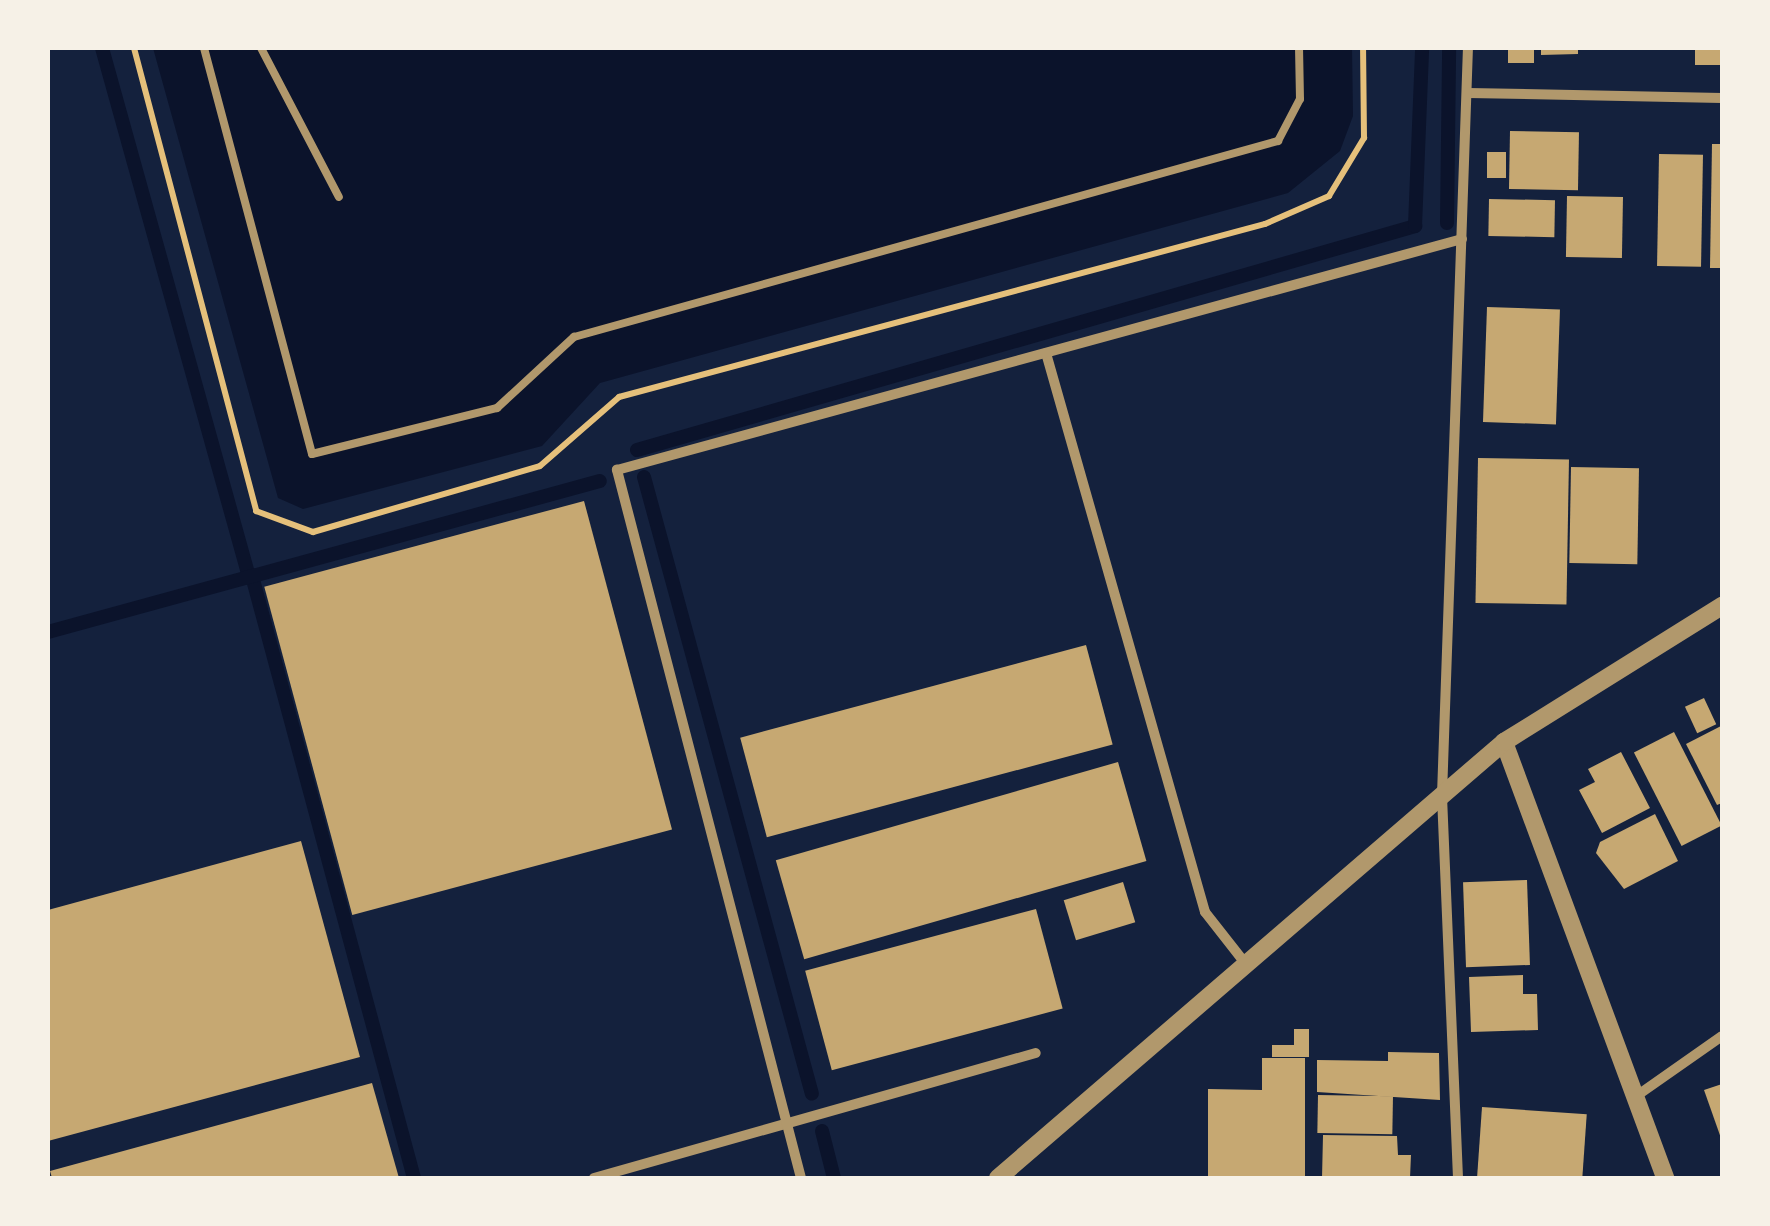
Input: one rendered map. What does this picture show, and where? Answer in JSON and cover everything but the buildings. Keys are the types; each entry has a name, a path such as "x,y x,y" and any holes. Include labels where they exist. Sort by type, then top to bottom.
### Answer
{"street":[{"path":"1458,1178 1442,796 1468,48"},
{"path":"1468,93 1722,98"},
{"path":"801,1178 617,470 1462,239"},
{"path":"1046,353 1205,912 1245,963"},
{"path":"998,1178 1504,742 1722,606"},
{"path":"1504,742 1665,1178"},
{"path":"1635,1097 1722,1036"},
{"path":"594,1178 1036,1053"}],"lane":[{"path":"204,48 312,454 497,408 574,337 1278,141 1300,99 1299,48"},
{"path":"261,48 340,198"}],"water":[{"path":"153,48 1352,48 1353,116 1340,151 1288,193 600,383 542,446 303,509 278,498"}],"waterway":[{"path":"102,48 249,577"},
{"path":"637,450 1415,226 1422,48"},
{"path":"1447,223 1449,48"},
{"path":"644,477 812,1094"},
{"path":"48,632 600,481"},
{"path":"252,576 414,1178"},
{"path":"822,1131 834,1178"}]}
